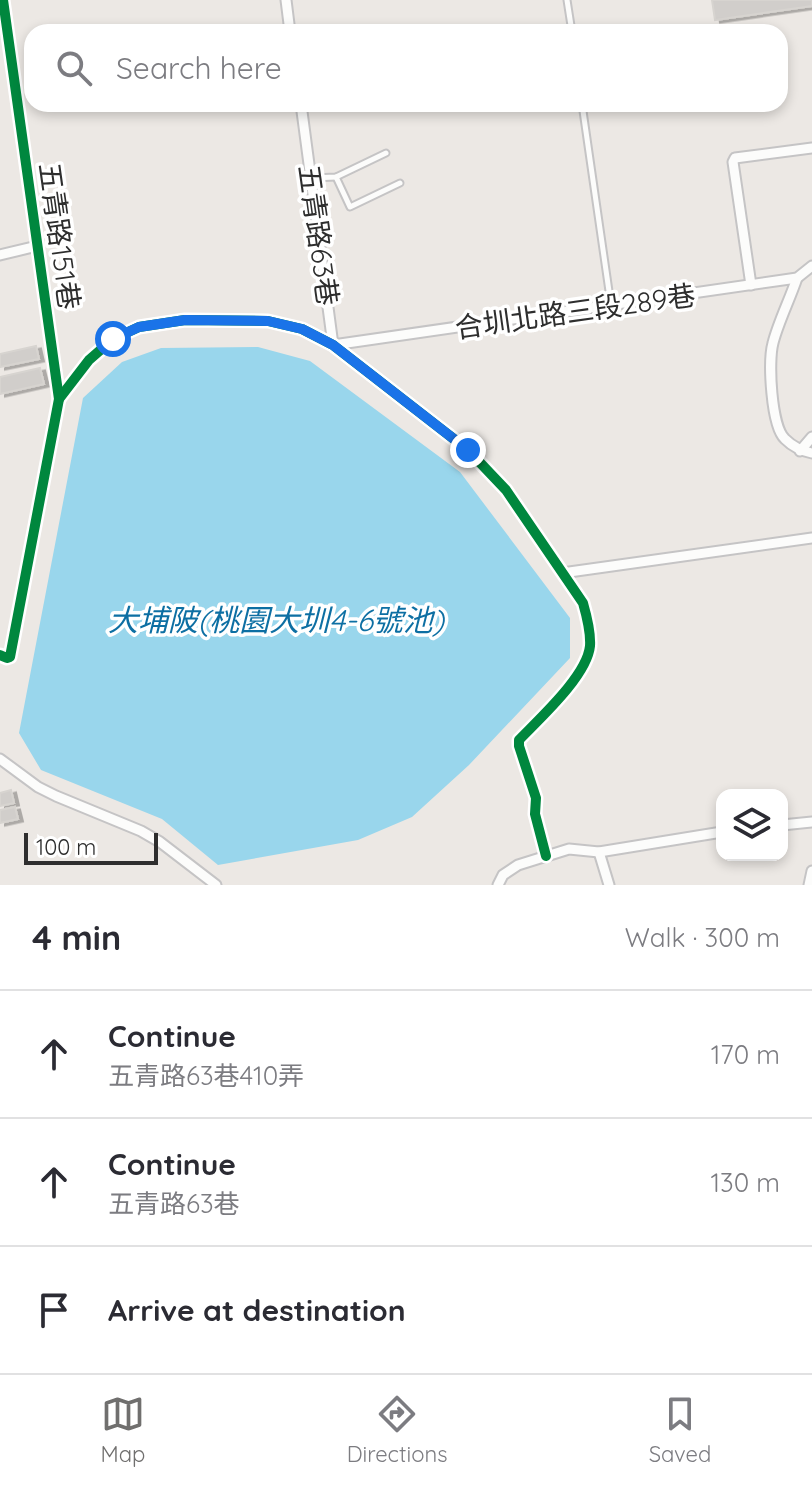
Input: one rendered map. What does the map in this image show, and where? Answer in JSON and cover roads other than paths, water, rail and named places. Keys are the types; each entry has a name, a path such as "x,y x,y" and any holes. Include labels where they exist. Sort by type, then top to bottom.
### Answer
{"street":[{"name":"五青路151巷","path":"0,655 10,657 59,399 3,19 3,0"},
{"path":"286,0 289,24"},
{"name":"五青路63巷","path":"302,112 333,345 468,450 506,490 583,603 589,621 590,648 583,665 572,683 519,740 536,798 535,814 546,856"},
{"path":"751,285 733,162 735,158 812,148"},
{"path":"0,255 37,246"},
{"path":"812,266 797,278 772,345 771,359 777,425 783,438 800,451 812,453"},
{"name":"合圳北路三段289巷","path":"333,345 797,278"},
{"path":"59,399 89,360 113,339 139,327 185,320 268,321 302,329 333,345"},
{"path":"800,451 812,437"},
{"path":"562,573 812,538"},
{"path":"0,759 38,787 160,842 216,885"},
{"path":"788,824 812,822"},
{"path":"498,885 503,875 518,865 569,849 599,852 716,833"},
{"path":"599,852 609,885"},
{"path":"809,885 812,871"}],"lane":[{"path":"567,0 571,24"},
{"path":"583,112 611,306"},
{"path":"311,178 336,177 386,153"},
{"path":"336,177 350,207 400,183"}],"water":[{"name":"大埔陂(桃園大圳4-6號池)","path":"258,347 310,361 460,472 570,618 570,658 469,765 412,817 358,840 218,865 162,819 41,770 19,733 83,398 122,362 161,348"}]}
